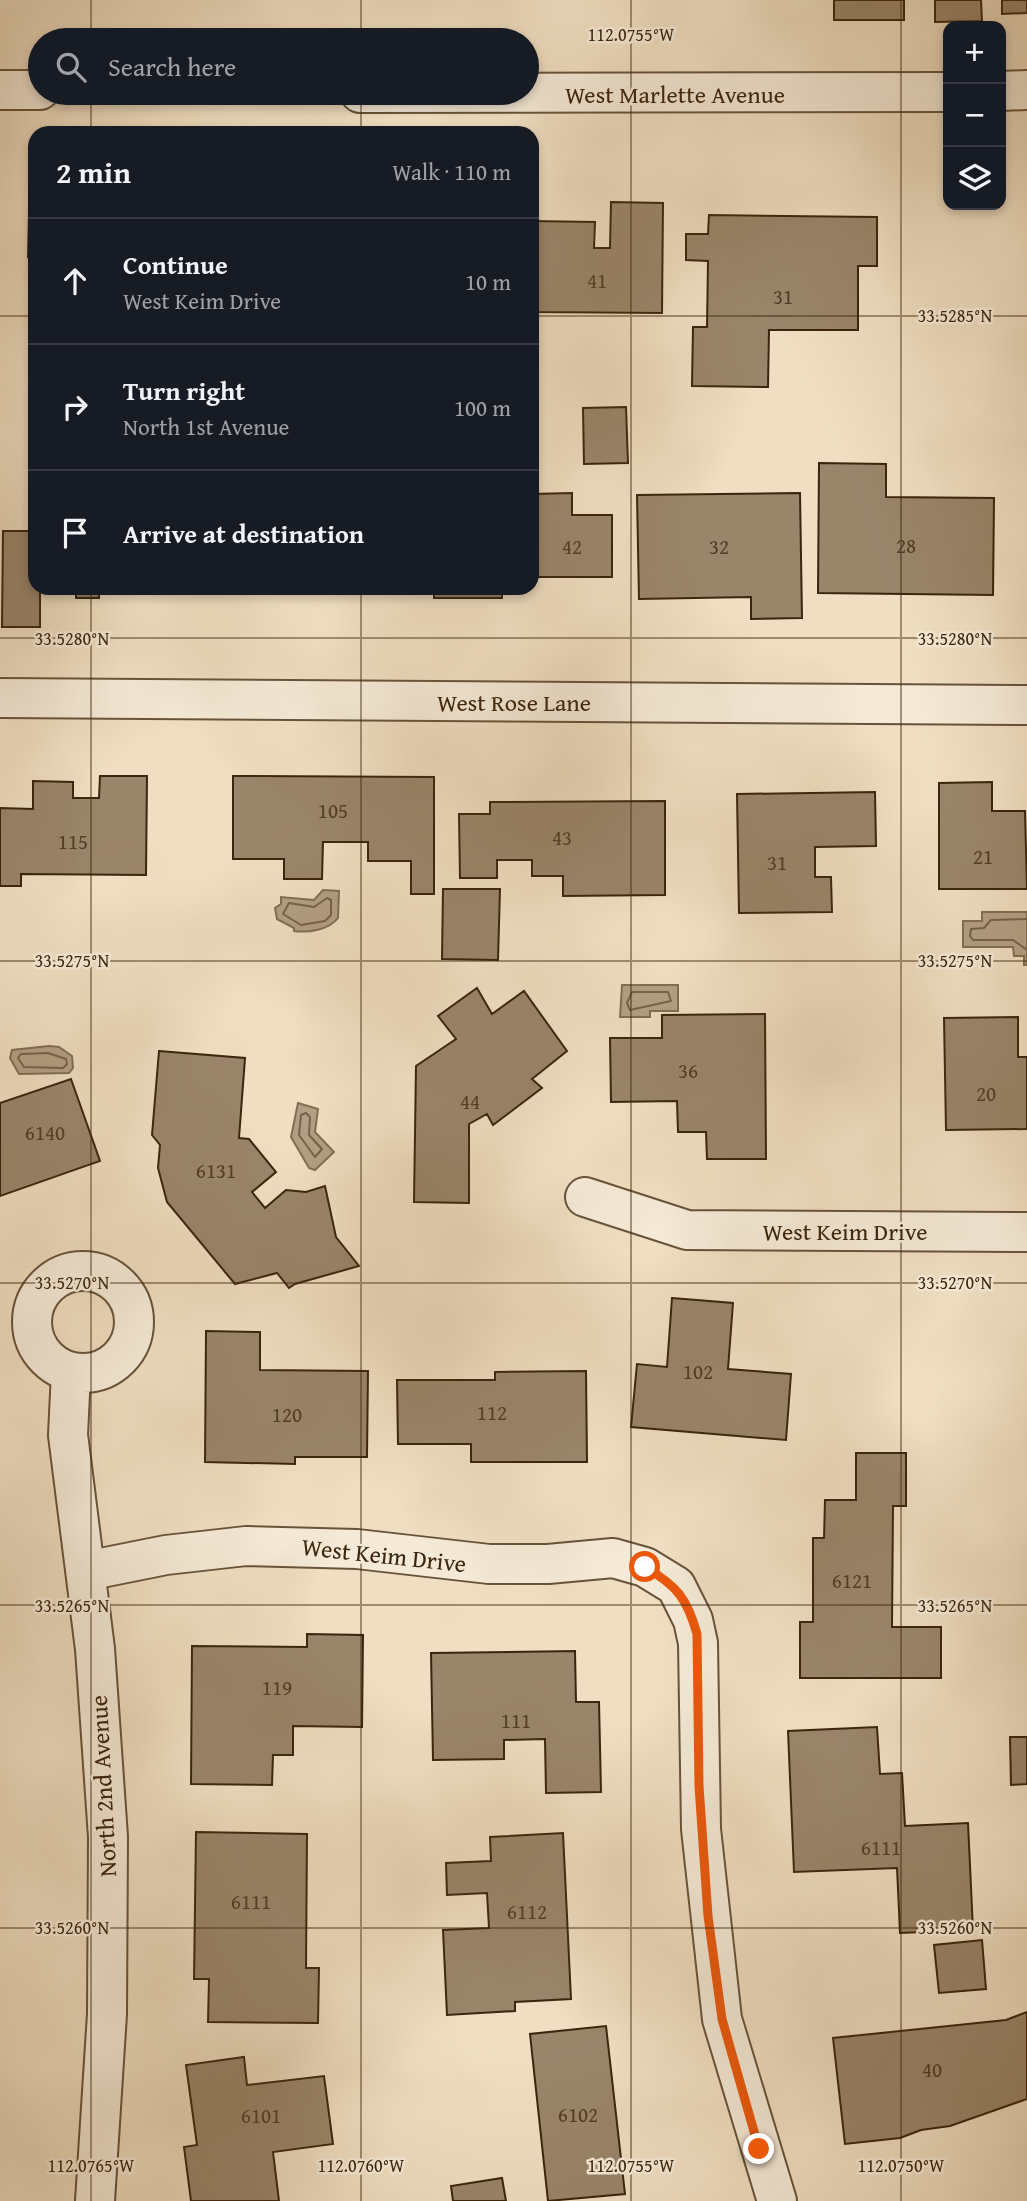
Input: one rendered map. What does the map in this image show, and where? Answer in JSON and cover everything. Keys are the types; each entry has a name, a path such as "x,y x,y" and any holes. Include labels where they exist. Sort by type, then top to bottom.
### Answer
{"street":[{"path":"0,90 28,90"},
{"path":"1006,91 1027,90"},
{"name":"West Marlette Avenue","path":"539,93 943,92"},
{"name":"West Rose Lane","path":"0,698 1027,705"},
{"name":"West Keim Drive","path":"585,1197 687,1230 1027,1233"},
{"name":"North 2nd Avenue","path":"71,1372 68,1435 102,1724 108,1869 107,2014 96,2201"},
{"name":"West Keim Drive","path":"86,1571 192,1551 300,1546 358,1549 489,1564 548,1564 613,1558 645,1567 676,1586 693,1620 698,1643 701,1829 708,1916 722,2019 777,2201"}],"water":[{"path":"323,890 339,891 338,918 334,922 312,931 294,931 294,928 277,919 275,908 281,904 281,897 314,900"},
{"path":"982,912 1027,912 1027,965 1024,965 1024,956 1014,956 1013,947 963,947 963,921 982,921"},
{"path":"622,985 678,985 678,1011 650,1011 650,1017 620,1017"},
{"path":"59,1047 72,1056 73,1068 69,1073 19,1074 10,1058 12,1050"},
{"path":"298,1103 318,1109 315,1132 334,1152 315,1170 309,1168 291,1137"}],"building":[{"path":"834,0 904,0 904,20 834,20"},
{"path":"935,0 981,0 982,21 935,22"},
{"path":"1002,0 1027,0 1027,13 1002,14"},
{"path":"611,202 663,203 662,313 539,312 539,221 595,222 594,248 610,248"},
{"path":"709,215 877,217 877,266 858,266 858,330 769,330 768,387 692,386 693,327 707,327 708,261 686,260 686,234 708,234"},
{"path":"626,407 628,463 584,464 583,408"},
{"path":"819,463 886,464 886,497 994,498 993,595 818,593"},
{"path":"572,493 572,515 612,515 612,577 539,577 539,494"},
{"path":"800,493 802,618 751,619 751,597 639,599 637,495"},
{"path":"3,531 28,531 28,595 40,595 40,627 2,627"},
{"path":"76,595 99,595 99,598 76,598"},
{"path":"434,595 502,595 502,598 434,598"},
{"path":"100,776 147,776 146,875 21,874 21,886 0,886 0,808 33,809 33,781 73,782 73,798 99,798"},
{"path":"233,776 434,777 434,894 411,894 411,861 368,861 368,842 323,842 322,879 284,879 284,859 233,859"},
{"path":"992,782 992,811 1025,811 1027,889 939,889 939,783"},
{"path":"875,792 876,846 815,847 815,877 831,877 832,912 739,913 737,794"},
{"path":"665,801 665,895 563,896 563,876 532,876 532,860 497,860 497,878 460,878 459,814 490,814 490,802"},
{"path":"443,889 500,889 498,960 442,959"},
{"path":"477,988 492,1014 524,991 567,1051 532,1079 542,1088 493,1125 487,1114 469,1124 469,1203 414,1202 416,1066 456,1039 438,1016"},
{"path":"765,1014 766,1159 707,1159 706,1132 678,1132 677,1101 611,1102 610,1038 662,1038 662,1015"},
{"path":"1018,1017 1018,1057 1027,1057 1027,1129 946,1130 944,1018"},
{"path":"159,1051 245,1058 239,1138 249,1139 276,1172 252,1192 265,1208 286,1190 306,1192 325,1186 336,1237 359,1266 289,1288 277,1273 235,1284 167,1202 158,1168 160,1145 152,1135"},
{"path":"71,1079 100,1161 0,1196 0,1103"},
{"path":"672,1298 733,1303 728,1369 791,1374 786,1440 631,1427 637,1364 667,1367"},
{"path":"206,1331 260,1332 260,1370 368,1371 367,1457 295,1457 295,1464 205,1462"},
{"path":"586,1371 587,1462 471,1462 471,1444 398,1444 397,1380 495,1380 495,1372"},
{"path":"856,1453 906,1453 906,1506 893,1506 892,1627 941,1627 941,1678 800,1678 800,1622 813,1622 813,1538 824,1538 825,1500 856,1500"},
{"path":"307,1634 363,1635 362,1727 293,1726 293,1755 273,1755 272,1785 191,1784 192,1646 307,1647"},
{"path":"575,1651 576,1702 599,1702 601,1792 546,1793 545,1739 504,1740 504,1759 433,1760 431,1653"},
{"path":"877,1727 880,1774 902,1773 905,1826 968,1823 973,1930 900,1933 897,1868 794,1872 788,1731"},
{"path":"1010,1737 1027,1737 1027,1784 1011,1785"},
{"path":"196,1832 307,1834 306,1968 319,1968 318,2023 208,2022 209,1979 194,1979"},
{"path":"563,1833 571,1999 515,2002 515,2011 447,2015 443,1930 489,1928 487,1893 447,1895 446,1863 491,1861 490,1837"},
{"path":"982,1940 986,1989 939,1993 934,1945"},
{"path":"1027,2012 1027,2099 950,2126 921,2130 900,2138 845,2144 833,2038 1006,2020"},
{"path":"606,2026 625,2194 548,2201 530,2034"},
{"path":"244,2057 247,2085 324,2076 333,2144 273,2152 279,2201 191,2201 184,2147 197,2145 186,2065"},
{"path":"502,2178 506,2201 453,2201 451,2186"}],"route":[{"path":"645,1567 676,1586 697,1634 699,1786 708,1916 722,2019 759,2149"}]}
